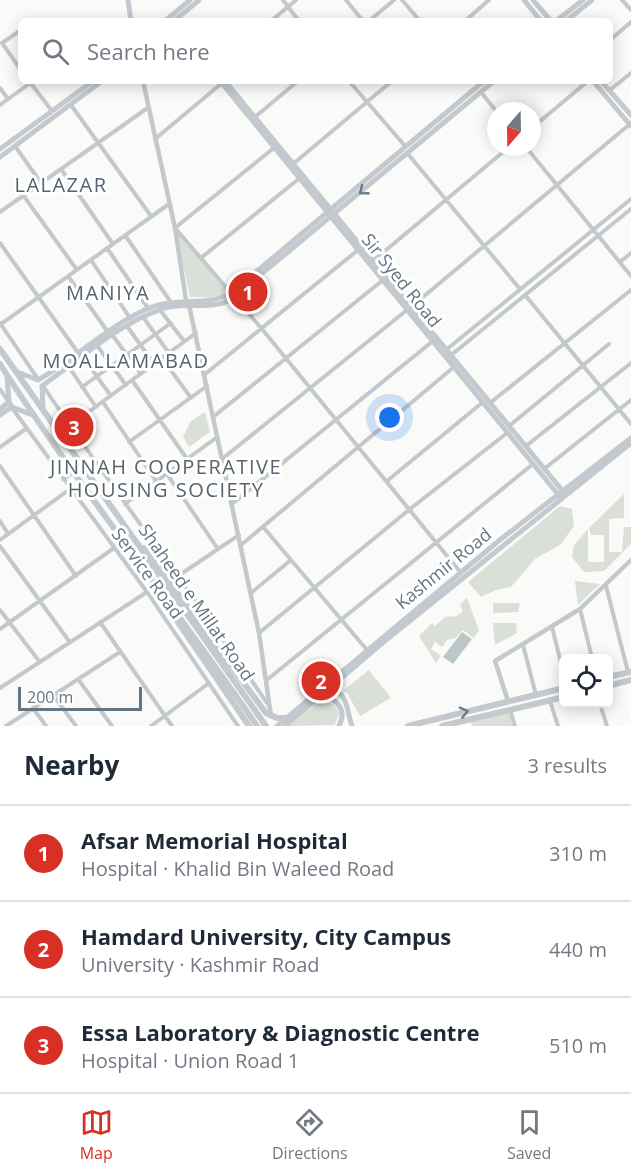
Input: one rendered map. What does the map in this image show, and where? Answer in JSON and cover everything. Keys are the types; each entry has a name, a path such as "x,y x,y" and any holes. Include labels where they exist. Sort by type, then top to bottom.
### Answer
{"main road":[{"path":"128,0 131,18"},
{"path":"169,18 190,0"},
{"path":"178,18 199,0"},
{"path":"524,0 539,18"},
{"path":"534,0 549,18"},
{"path":"560,18 583,0"},
{"path":"570,18 592,0"},
{"path":"0,149 89,84"},
{"path":"0,157 98,84"},
{"name":"Sir Syed Road","path":"224,84 255,117 301,177"},
{"name":"Sir Syed Road","path":"224,84 333,212 383,280 402,299"},
{"path":"42,386 130,318 148,309 170,301 208,302 233,294 322,220 408,154 479,90 482,84"},
{"path":"333,212 405,146 489,84"},
{"path":"596,84 631,125"},
{"path":"604,84 631,115"},
{"name":"Sir Syed Road","path":"333,212 358,250 373,261 409,308 490,403 507,433 544,469 562,495"},
{"path":"38,380 69,367 81,356 98,347 111,334 143,316 187,302"},
{"name":"Sir Syed Road","path":"409,308 483,402 509,426 526,446 533,464 562,495"},
{"name":"Shaheed e Millat Road","path":"0,349 266,726"},
{"name":"Shaheed e Millat Road","path":"0,364 74,472 201,645 257,726"},
{"path":"17,372 38,380 42,386 43,408"},
{"path":"7,376 10,405"},
{"path":"0,415 10,405"},
{"path":"0,409 10,405 36,417"},
{"name":"Kashmir Road","path":"277,726 367,650 631,438"},
{"name":"Kashmir Road","path":"562,495 631,443"},
{"path":"133,537 151,555 259,704 271,716 286,718"},
{"name":"Kashmir Road","path":"285,726 462,574"},
{"path":"155,583 164,602 249,725 257,718 259,704"},
{"path":"613,676 630,672"},
{"path":"613,685 631,680"},
{"path":"319,690 332,689 343,696 352,726"},
{"path":"408,726 559,689"},
{"path":"316,699 328,698 338,704 342,713 339,726"},
{"path":"442,726 559,698"}],"street":[{"path":"283,0 297,18"},
{"path":"275,18 296,0"},
{"path":"346,0 361,18"},
{"path":"373,18 394,0"},
{"path":"402,0 417,18"},
{"path":"468,18 489,0"},
{"path":"622,0 631,10"},
{"path":"613,37 631,22"},
{"path":"18,32 1,44 18,66"},
{"path":"610,90 631,72"},
{"path":"0,105 28,84"},
{"path":"32,84 52,111"},
{"path":"144,84 175,228 187,302 196,333 216,438 251,593 268,679 271,716"},
{"path":"155,139 220,84"},
{"path":"255,117 294,84"},
{"path":"352,84 405,146"},
{"path":"293,164 388,84"},
{"path":"474,84 489,102"},
{"path":"541,120 584,84"},
{"path":"0,88 8,99"},
{"path":"71,105 151,216"},
{"path":"0,212 149,107"},
{"path":"222,460 631,125"},
{"path":"15,146 41,183"},
{"path":"175,228 276,146"},
{"path":"408,154 631,424"},
{"path":"373,261 498,156"},
{"path":"533,156 631,276"},
{"path":"61,169 113,244"},
{"path":"201,258 301,177"},
{"path":"23,195 77,270"},
{"path":"447,354 521,288 631,199"},
{"path":"38,380 1,323 169,204"},
{"path":"447,354 631,209"},
{"path":"175,228 233,294 462,574"},
{"path":"125,235 170,301"},
{"path":"0,243 111,396"},
{"path":"107,248 148,309"},
{"path":"204,375 358,250"},
{"path":"620,262 631,252"},
{"path":"91,260 130,318"},
{"path":"68,276 141,374"},
{"path":"212,417 383,280"},
{"path":"521,288 525,294"},
{"path":"490,403 631,290"},
{"path":"160,309 184,341"},
{"path":"143,316 169,353"},
{"path":"82,387 171,323"},
{"path":"127,326 154,364"},
{"path":"60,433 196,333"},
{"path":"232,504 433,341"},
{"path":"509,426 609,344"},
{"path":"98,347 126,385"},
{"path":"162,358 191,398"},
{"path":"526,446 631,363"},
{"path":"69,367 96,407"},
{"path":"241,545 454,367"},
{"path":"132,380 187,459"},
{"path":"42,386 271,708"},
{"path":"129,442 207,386"},
{"name":"Service Road","path":"0,389 70,489 147,592 238,726"},
{"path":"544,469 631,400"},
{"path":"103,402 156,481"},
{"path":"387,481 483,402"},
{"path":"0,447 27,428"},
{"path":"259,633 507,433"},
{"path":"125,504 216,438"},
{"path":"268,679 533,464"},
{"path":"0,466 76,576"},
{"path":"63,479 74,472"},
{"path":"167,474 218,549"},
{"path":"0,540 70,489"},
{"path":"0,521 8,534"},
{"path":"264,528 367,650"},
{"path":"178,576 239,535"},
{"path":"0,546 69,641"},
{"path":"0,629 114,548"},
{"path":"251,593 291,560"},
{"path":"508,701 495,661 580,609 631,560"},
{"path":"622,569 631,567"},
{"path":"606,586 630,672"},
{"path":"0,688 147,592"},
{"path":"580,609 591,654"},
{"path":"0,610 39,661"},
{"path":"100,622 172,726"},
{"path":"552,627 559,655"},
{"path":"523,645 536,694"},
{"path":"6,726 120,652"},
{"path":"78,679 112,726"},
{"path":"151,726 208,683"},
{"path":"53,695 76,726"},
{"path":"550,701 558,726"},
{"path":"33,708 46,726"},
{"path":"601,708 607,726"},
{"path":"510,709 515,726"},
{"path":"470,719 472,726"}],"shaded area":[{"path":"175,228 230,290 216,296 190,297"},
{"path":"205,412 210,432 189,447 183,437 191,421"},
{"path":"624,494 624,518 609,519 609,552 622,552 624,527 631,527 631,544 604,571 584,572 572,557 574,545 588,529 588,562 604,562 604,535 591,535 589,528"},
{"path":"560,506 572,509 574,526 560,545 535,559 511,587 496,590 481,597 468,582"},
{"path":"575,581 600,584 578,605"},
{"path":"467,598 479,630 474,638 463,630 455,638 447,640 442,647 435,642 431,649 441,656 436,663 419,636 432,623 435,626 445,617 455,617 460,614 463,611 460,604"},
{"path":"493,603 520,603 518,612 493,613"},
{"path":"493,623 516,623 517,633 495,645"},
{"path":"462,632 472,639 453,664 443,657"},
{"path":"369,670 391,698 360,716 347,693 343,691"},
{"path":"320,701 332,704 338,710 335,725 288,726"},
{"path":"510,709 515,726 472,726 470,719"}],"place":[{"name":"Afsar Memorial Hospital","path":"248,292"},
{"name":"Essa Laboratory & Diagnostic Centre","path":"74,427"},
{"name":"Hamdard University, City Campus","path":"321,681"}],"district":[{"name":"LALAZAR","path":"61,184"},
{"name":"MANIYA","path":"108,292"},
{"name":"MOALLAMABAD","path":"126,360"},
{"name":"JINNAH COOPERATIVE HOUSING SOCIETY","path":"166,478"}]}
